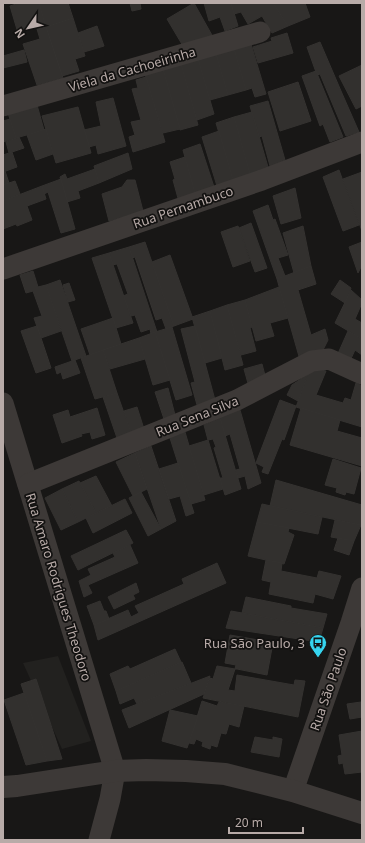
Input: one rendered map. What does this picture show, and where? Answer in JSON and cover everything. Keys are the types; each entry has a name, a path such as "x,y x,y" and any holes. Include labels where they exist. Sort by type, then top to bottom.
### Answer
{"street":[{"name":"Viela da Cachoeirinha","path":"3,106 260,32"},
{"name":"Rua Pernambuco","path":"3,269 262,180 362,142"},
{"name":"Rua Sena Silva","path":"28,484 237,400 312,361 328,359 362,374"},
{"name":"Rua Amaro Rodrigues Theodoro","path":"3,403 115,771"},
{"name":"Rua São Paulo","path":"293,791 357,622 362,588"},
{"path":"3,787 115,771 159,770 225,774 293,791 362,813"},
{"path":"99,840 110,799 115,771"}],"shaded area":[{"path":"58,656 91,741 62,749 23,663"}],"building":[{"path":"19,3 39,3 45,24 18,33 10,6"},
{"path":"39,3 68,3 73,18 46,27"},
{"path":"130,3 140,3 141,9 132,11"},
{"path":"194,3 213,37 183,46 167,19"},
{"path":"204,3 231,3 238,26 225,31 220,17 209,21"},
{"path":"231,3 273,3 288,26 272,33 262,16 248,24 241,12 234,14"},
{"path":"273,3 305,3 310,17 288,26"},
{"path":"73,18 85,56 75,59 79,71 62,76 46,27"},
{"path":"97,26 104,46 84,52 78,33"},
{"path":"46,27 63,78 37,85 23,44 40,39 37,29"},
{"path":"287,33 293,53 258,63 253,47 272,41 271,38"},
{"path":"320,42 359,132 346,136 320,74 317,75 307,47"},
{"path":"251,44 266,94 255,97 252,88 246,90 234,49"},
{"path":"234,49 246,90 228,95 216,54"},
{"path":"24,50 27,62 3,68 3,56"},
{"path":"216,54 228,95 210,100 198,59"},
{"path":"198,59 214,114 197,120 181,64"},
{"path":"181,64 198,125 180,130 163,69"},
{"path":"362,65 362,106 356,109 339,76"},
{"path":"163,69 180,129 163,133 145,74"},
{"path":"316,71 343,137 330,142 323,124 320,126 302,76"},
{"path":"146,77 165,142 133,152 129,137 135,135 131,122 141,120 132,89 138,88 136,80"},
{"path":"298,82 311,121 280,131 268,92"},
{"path":"113,98 126,146 98,154 96,145 89,147 84,130 101,126 96,102"},
{"path":"268,101 285,160 270,166 262,136 259,137 250,106"},
{"path":"37,105 44,130 16,138 8,113"},
{"path":"78,107 91,153 56,163 42,116"},
{"path":"252,112 268,167 250,174 234,117"},
{"path":"234,117 250,174 233,180 216,123"},
{"path":"10,119 16,138 3,142 3,121"},
{"path":"46,129 53,154 36,160 27,135"},
{"path":"219,131 233,180 217,186 202,137"},
{"path":"19,137 24,148 9,153 6,142"},
{"path":"200,144 215,190 196,197 183,150"},
{"path":"12,152 17,167 3,172 3,155"},
{"path":"128,153 132,169 99,183 94,166"},
{"path":"185,157 196,197 179,202 170,162"},
{"path":"95,169 99,183 78,191 80,198 67,202 60,177 65,174 67,179"},
{"path":"339,170 359,225 343,231 323,177"},
{"path":"5,171 9,183 3,185 3,172"},
{"path":"362,172 362,231 343,179"},
{"path":"61,179 75,229 61,233 48,192 44,194 42,186"},
{"path":"127,180 135,180 143,211 109,221 102,194 122,187"},
{"path":"15,181 20,194 3,201 3,185"},
{"path":"42,186 46,199 27,206 32,220 17,226 16,224 3,229 3,201"},
{"path":"295,188 301,218 281,224 273,196"},
{"path":"268,205 273,220 275,219 288,255 278,258 285,276 277,279 253,211"},
{"path":"251,223 267,268 255,272 239,228"},
{"path":"238,226 250,261 233,267 221,232"},
{"path":"303,226 311,266 294,273 283,233"},
{"path":"145,242 174,326 166,329 162,318 156,320 135,257 132,258 129,247"},
{"path":"362,242 362,265 358,273 349,247"},
{"path":"129,247 157,332 151,334 150,329 141,332 135,315 131,316 123,296 128,294 117,264 112,265 109,253"},
{"path":"109,253 133,323 116,328 92,258"},
{"path":"170,255 193,319 174,326 152,262"},
{"path":"311,266 316,284 298,290 311,335 325,329 328,340 322,352 300,360 277,279"},
{"path":"33,271 38,287 46,285 61,331 41,338 34,318 42,316 33,291 26,293 20,275"},
{"path":"60,280 86,356 72,361 46,285"},
{"path":"340,280 351,288 345,303 331,294"},
{"path":"69,283 75,300 68,302 63,285"},
{"path":"279,287 288,318 270,323 274,336 256,341 245,300"},
{"path":"351,290 362,300 355,319 362,323 362,339 335,323"},
{"path":"245,300 256,351 241,355 227,305"},
{"path":"227,305 243,365 225,370 210,311"},
{"path":"210,311 222,358 205,363 192,317"},
{"path":"113,318 121,344 90,355 81,329"},
{"path":"37,326 51,368 36,373 21,331"},
{"path":"195,326 215,400 197,405 191,383 195,382 181,329"},
{"path":"172,327 192,395 176,400 155,332"},
{"path":"348,331 362,339 362,355 355,350 349,363 336,358"},
{"path":"155,332 170,380 153,385 139,338"},
{"path":"139,338 145,359 110,369 103,350"},
{"path":"103,350 117,393 95,399 81,358"},
{"path":"75,360 80,373 63,379 61,372 57,374 55,367"},
{"path":"262,364 267,383 249,387 244,369"},
{"path":"311,368 326,371 316,395 343,403 345,398 351,400 356,383 362,386 362,427 296,407"},
{"path":"308,374 298,401 287,395 292,385"},
{"path":"168,388 175,415 164,419 155,392"},
{"path":"117,393 131,433 117,438 103,397"},
{"path":"280,400 296,406 284,440 282,439 268,474 262,472 264,467 256,463"},
{"path":"137,407 144,429 131,433 124,411"},
{"path":"97,408 105,435 92,439 90,432 81,434 82,436 62,443 53,415 68,410 70,417"},
{"path":"301,408 340,420 337,431 362,438 362,466 290,445"},
{"path":"240,410 261,483 248,489 245,476 238,478 236,470 240,469 230,434 225,436 220,418"},
{"path":"220,418 241,489 225,495 220,478 223,478 214,448 216,447 213,439 208,440 204,425"},
{"path":"185,432 205,500 191,504 170,438"},
{"path":"208,440 223,489 204,495 189,446"},
{"path":"151,446 176,521 161,529 135,453"},
{"path":"135,453 147,489 133,496 116,462"},
{"path":"333,459 361,468 354,494 346,492 345,495 336,492 337,488 325,485"},
{"path":"178,463 194,513 186,516 180,496 169,499 159,469"},
{"path":"96,476 112,506 96,513 80,483"},
{"path":"276,480 362,505 361,525 270,506"},
{"path":"79,481 96,513 78,522 62,489"},
{"path":"62,489 78,522 61,530 45,498"},
{"path":"141,492 161,529 148,536 129,498"},
{"path":"125,499 132,513 93,533 86,518"},
{"path":"262,504 322,517 318,534 257,522"},
{"path":"335,520 361,525 354,541 331,537"},
{"path":"257,522 289,528 288,532 294,535 284,564 248,556"},
{"path":"126,530 133,543 78,570 71,556"},
{"path":"338,538 354,541 349,555 334,550"},
{"path":"130,545 138,563 88,585 92,593 84,597 79,581 91,575 88,569 115,557 113,553"},
{"path":"266,560 282,563 281,571 317,578 319,571 341,576 333,599 315,594 313,603 269,594 271,582 262,580"},
{"path":"217,563 226,583 98,640 94,625 128,610 131,617 139,613 135,606 184,584 182,579"},
{"path":"136,583 139,592 133,595 135,599 114,609 108,597"},
{"path":"246,597 291,606 291,608 327,614 323,628 242,613"},
{"path":"100,601 109,619 94,625 87,606"},
{"path":"231,611 323,628 319,642 226,628"},
{"path":"230,635 264,641 263,647 272,648 267,675 235,669 236,665 225,663"},
{"path":"175,649 181,662 116,691 110,674 128,666 130,669"},
{"path":"182,662 191,683 137,704 134,698 120,704 116,691"},
{"path":"217,666 235,669 228,690 235,691 237,675 294,685 295,680 305,681 298,717 203,698 210,678 213,679"},
{"path":"210,676 204,694 129,728 122,710"},
{"path":"36,679 62,759 47,761 21,684"},
{"path":"24,693 47,761 26,765 4,700"},
{"path":"202,701 217,706 219,702 244,706 239,727 229,724 226,734 221,733 217,747 211,745 210,749 202,746 203,742 196,739 194,744 189,743"},
{"path":"361,702 362,717 350,719 347,704"},
{"path":"170,710 198,716 187,748 162,741"},
{"path":"362,731 362,772 345,774 343,763 339,764 338,756 342,755 339,735"},
{"path":"255,737 273,740 273,737 282,739 279,757 251,752"}],"place":[{"name":"Rua São Paulo, 3","path":"318,658"}]}
